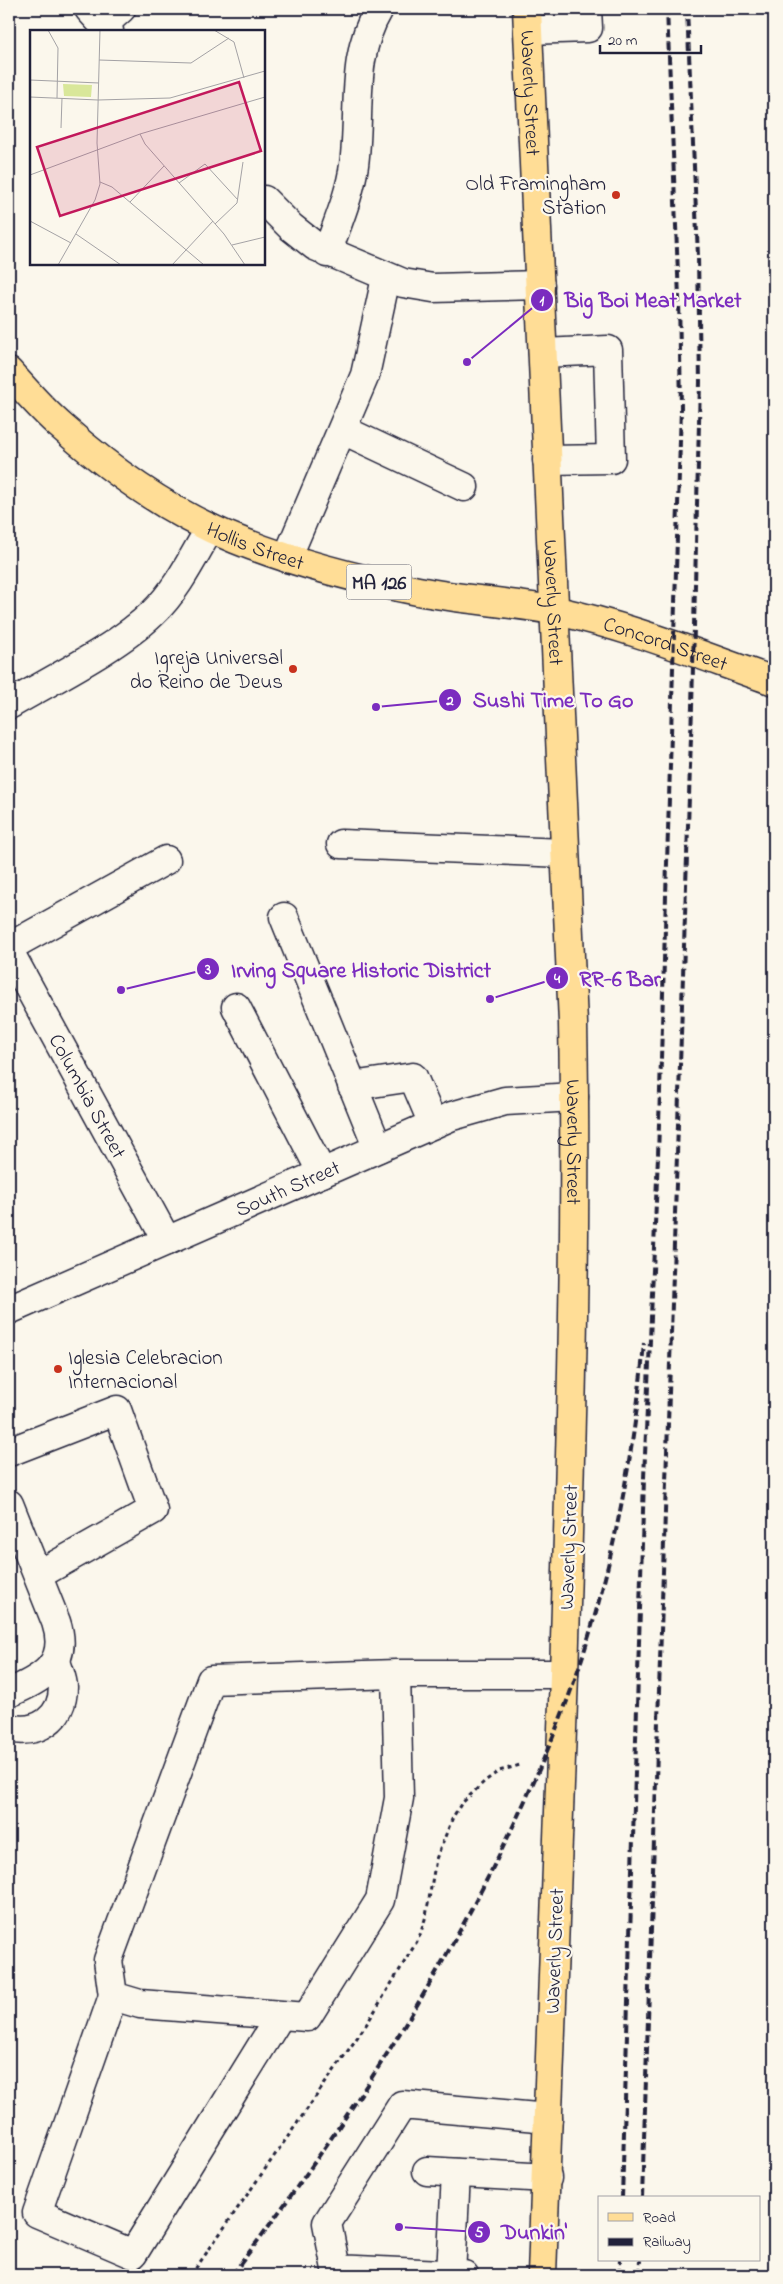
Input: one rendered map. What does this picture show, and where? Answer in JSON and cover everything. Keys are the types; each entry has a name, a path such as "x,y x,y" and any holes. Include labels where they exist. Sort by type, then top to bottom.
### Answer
{"main road":[{"name":"Waverly Street","path":"528,20 573,1023 574,1097 574,1358 542,2275"},
{"name":"Hollis Street","path":"9,372 60,426 108,464 150,494 210,528 287,558 350,576 420,591 553,610"},
{"name":"Concord Street","path":"553,610 625,628 774,681"}],"street":[{"path":"327,253 352,175 360,62 367,34 379,9"},
{"path":"528,20 588,28 588,9"},
{"path":"265,201 303,238 327,253 386,278 419,287 433,288 540,285"},
{"path":"287,558 343,430 366,369 386,278"},
{"path":"543,353 608,350 611,460 547,460"},
{"path":"343,430 464,487"},
{"path":"9,705 103,649 152,614 181,577 210,528"},
{"path":"341,844 564,853"},
{"path":"9,947 166,860"},
{"path":"284,917 378,1148"},
{"name":"Columbia Street","path":"9,951 167,1241"},
{"path":"236,1007 322,1173"},
{"path":"352,1086 414,1077 433,1124"},
{"name":"South Street","path":"9,1310 433,1124 467,1111 505,1101 574,1097"},
{"path":"9,1452 117,1410 153,1510 38,1575"},
{"path":"9,1504 59,1631 59,1651 56,1661 39,1679 9,1694"},
{"path":"9,1728 34,1730 53,1716 61,1702 64,1688 56,1661"},
{"path":"280,2016 133,2254 37,2213 113,1996 108,1960 210,1680 396,1674 564,1674"},
{"path":"113,1996 140,2004 307,2017 380,1900 398,1798 396,1674"},
{"path":"464,2275 336,2269 327,2223 402,2105 548,2118"},
{"path":"427,2171 546,2178"},
{"path":"451,2275 456,2173"}],"path":[{"path":"192,2275 363,2030 419,1938 426,1916 436,1860 453,1816 461,1804 485,1781 499,1771 520,1765"}],"railway":[{"path":"622,2196 644,1478 658,1156 681,408 679,298 667,9"},
{"path":"642,2196 692,707 700,382 698,256 687,9"},
{"path":"232,2275 349,2112 421,1999 485,1882 536,1777 581,1663 608,1567 630,1456 644,1343"},
{"path":"619,2275 620,2262"},
{"path":"639,2275 640,2262"}],"place":[{"name":"Old Framingham Station","path":"616,195"},
{"name":"Big Boi Meat Market","path":"467,362"},
{"name":"Igreja Universal do Reino de Deus","path":"293,669"},
{"name":"Sushi Time To Go","path":"376,707"},
{"name":"Irving Square Historic District","path":"121,990"},
{"name":"RR-6 Bar","path":"490,999"},
{"name":"Iglesia Celebracion Internacional","path":"58,1369"},
{"name":"Dunkin'","path":"399,2227"}]}
